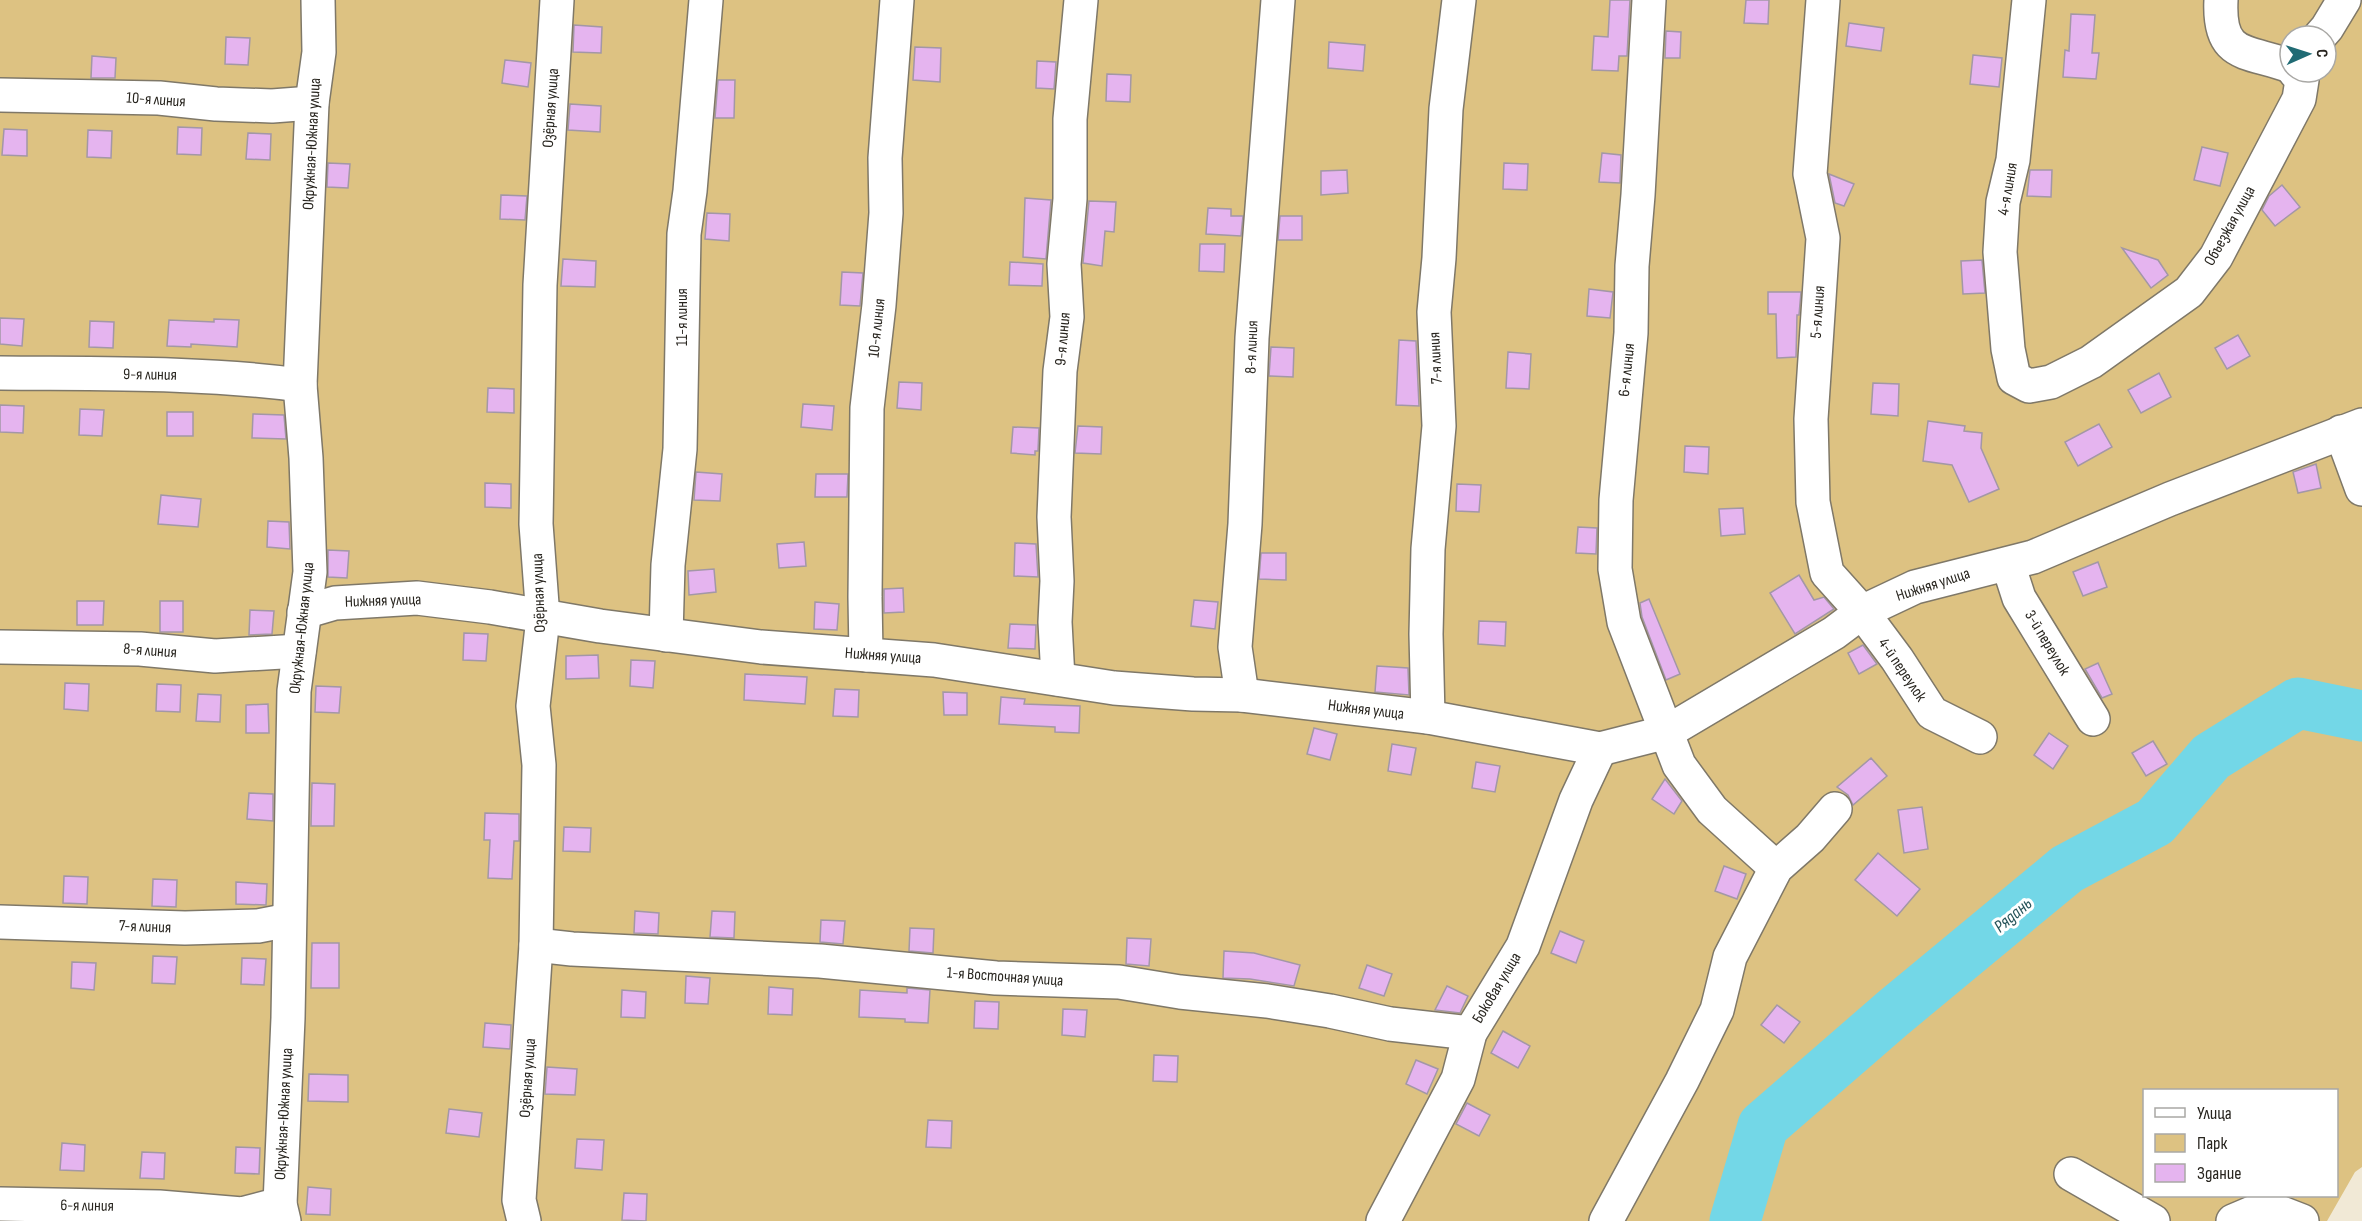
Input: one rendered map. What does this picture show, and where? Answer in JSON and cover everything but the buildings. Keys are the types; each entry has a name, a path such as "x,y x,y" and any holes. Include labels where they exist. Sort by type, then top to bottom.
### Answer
{"street":[{"name":"Окружная-Южная улица","path":"282,1213 294,691 310,572 306,458 300,385 312,103 319,52 318,0"},
{"name":"Озёрная улица","path":"524,1221 519,1200 536,945 539,765 533,706 543,618 536,524 540,285 557,0"},
{"name":"11-я линия","path":"666,635 668,565 680,449 684,234 690,191 706,0"},
{"name":"10-я линия","path":"866,655 864,597 867,408 879,305 886,213 885,158 897,0"},
{"name":"9-я линия","path":"1058,679 1054,517 1060,371 1066,317 1064,264 1070,199 1070,119 1081,0"},
{"name":"8-я линия","path":"1242,695 1235,646 1245,525 1252,338 1278,0"},
{"name":"7-я линия","path":"1428,717 1426,634 1428,549 1440,426 1434,312 1439,258 1446,109 1459,0"},
{"name":"6-я линия","path":"1649,0 1632,266 1630,333 1616,500 1616,569 1624,622 1679,765 1712,810 1776,868"},
{"name":"5-я линия","path":"1823,0 1810,174 1823,238 1811,419 1813,502 1827,573 1862,612"},
{"name":"4-я линия","path":"2014,378 2008,349 2000,252 2003,202 2013,160 2029,0"},
{"path":"2222,0 2220,21 2231,44 2244,53 2278,61"},
{"path":"2329,24 2344,0"},
{"name":"Объезжая улица","path":"2014,378 2029,386 2051,382 2091,362 2189,292 2216,256 2299,99 2301,84"},
{"name":"10-я линия","path":"0,95 159,98 216,104 272,106 312,103"},
{"name":"9-я линия","path":"0,374 170,375 261,380 300,385"},
{"name":"Нижняя улица","path":"304,612 335,603 417,598 490,607 543,618 761,647 934,660 1114,688 1242,695 1428,717 1600,749 1666,732 1834,633 1862,612 1916,587 2033,557 2179,495 2352,429"},
{"path":"2352,429 2362,489"},
{"name":"3-й переулок","path":"2008,564 2019,598 2093,718"},
{"name":"4-й переулок","path":"1862,612 1897,659 1932,713 1980,737"},
{"name":"8-я линия","path":"0,647 140,649 215,656 300,651"},
{"name":"Боковая улица","path":"1383,1221 1458,1079 1470,1033 1523,946 1575,800 1600,749"},
{"path":"1606,1221 1682,1081 1717,1010 1730,957 1776,868 1810,838 1835,809"},
{"name":"7-я линия","path":"0,922 185,928 258,926 289,920"},
{"name":"1-я Восточная улица","path":"536,945 572,950 820,962 996,978 1119,982 1320,1009 1390,1024 1470,1033"},
{"path":"2071,1174 2153,1221"},
{"name":"6-я линия","path":"0,1204 159,1207 242,1214 282,1213"},
{"path":"2233,1221 2266,1207 2302,1221"}],"green space":[{"path":"0,0 2362,0 2362,1167 2355,1172 2327,1221 0,1221"}],"waterway":[{"name":"Рядань","path":"1735,1221 1763,1126 1892,1014 2067,869 2155,822 2211,757 2298,703 2362,716"}]}
